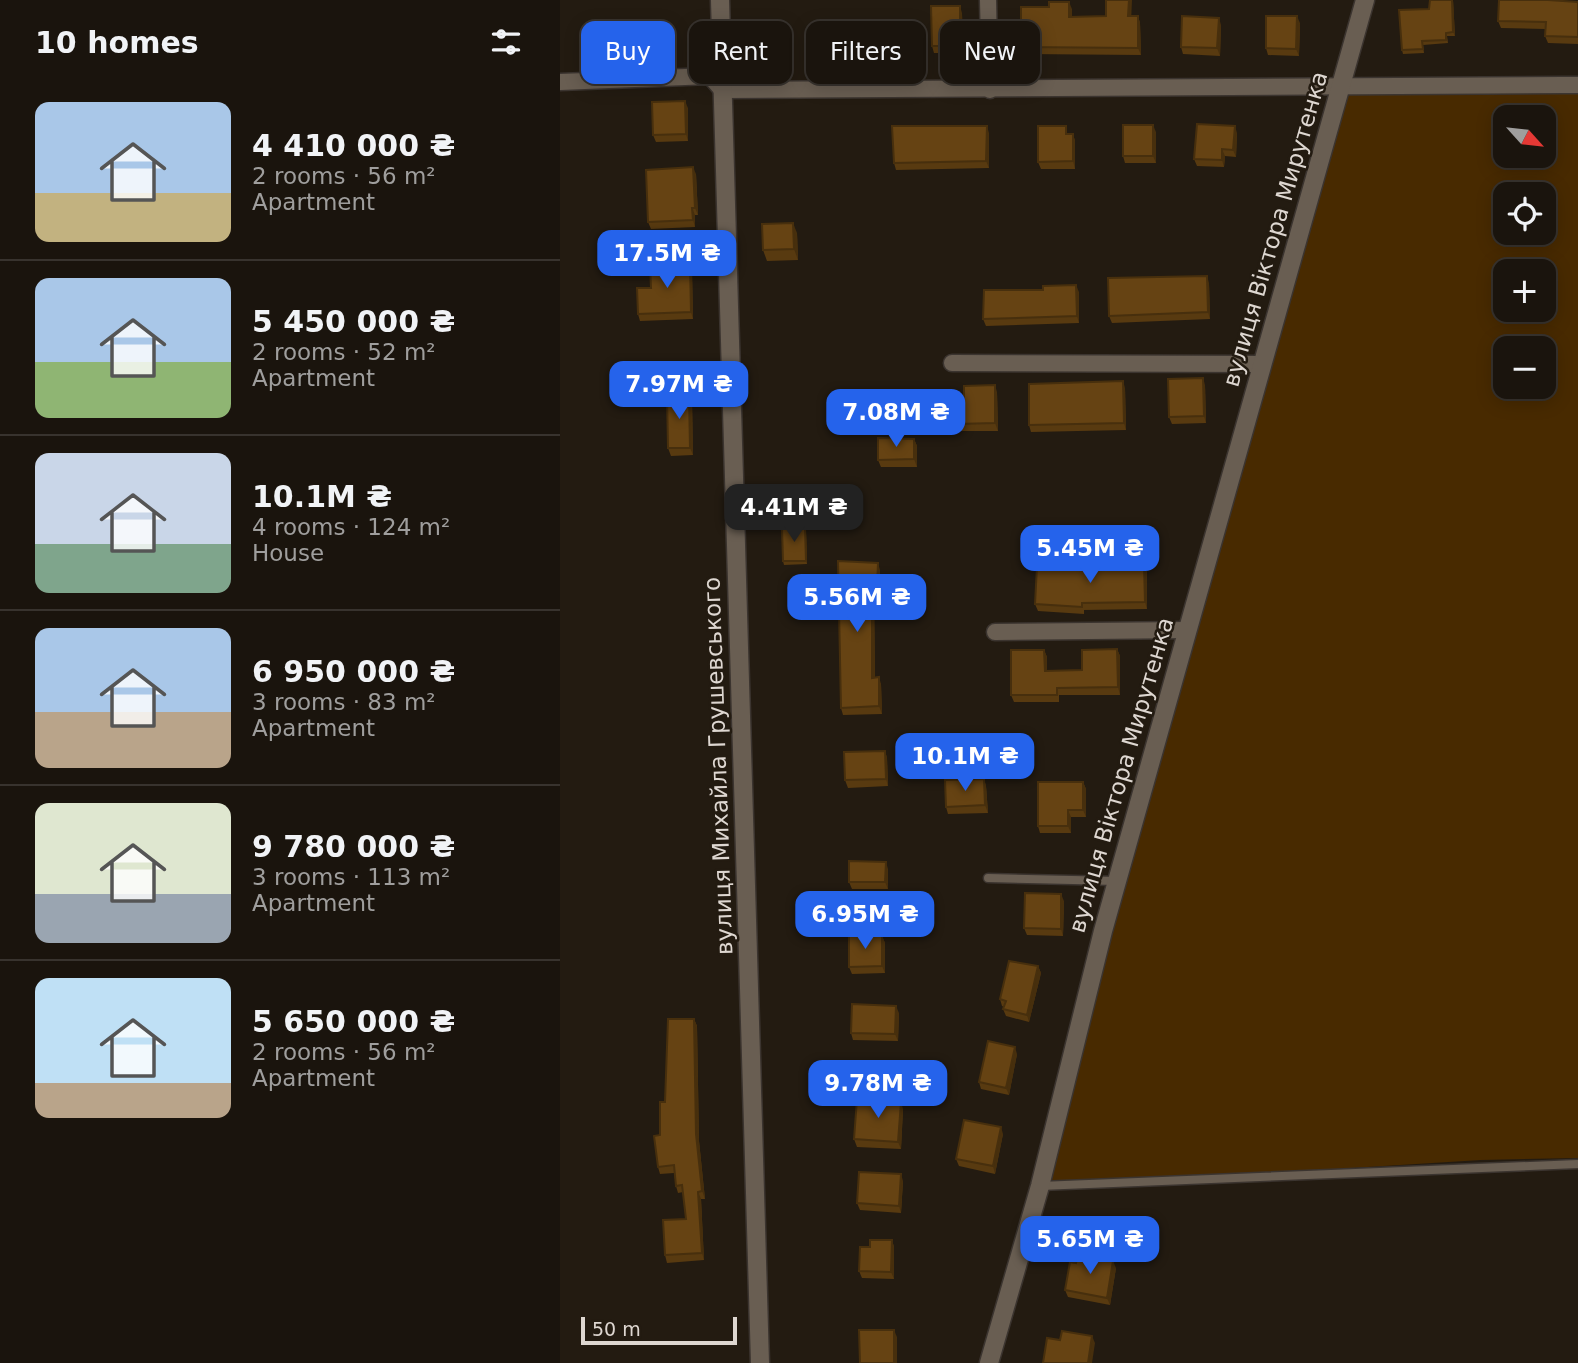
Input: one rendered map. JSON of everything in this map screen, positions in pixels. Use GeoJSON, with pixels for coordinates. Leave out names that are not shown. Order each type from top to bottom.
{"type":"FeatureCollection","features":[{"type":"Feature","properties":{"kind":"street","name":"вулиця Михайла Грушевського"},"geometry":{"type":"LineString","coordinates":[[720,0],[760,1363]]}},
{"type":"Feature","properties":{"kind":"street"},"geometry":{"type":"LineString","coordinates":[[988,0],[990,90]]}},
{"type":"Feature","properties":{"kind":"street","name":"вулиця Віктора Мирутенка"},"geometry":{"type":"LineString","coordinates":[[989,1363],[1040,1186],[1117,881],[1365,0]]}},
{"type":"Feature","properties":{"kind":"street"},"geometry":{"type":"LineString","coordinates":[[560,82],[710,76],[722,90],[1578,85]]}},
{"type":"Feature","properties":{"kind":"street"},"geometry":{"type":"LineString","coordinates":[[951,363],[1261,364]]}},
{"type":"Feature","properties":{"kind":"street"},"geometry":{"type":"LineString","coordinates":[[995,632],[1187,630]]}},
{"type":"Feature","properties":{"kind":"lane"},"geometry":{"type":"LineString","coordinates":[[988,878],[1117,881]]}},
{"type":"Feature","properties":{"kind":"lane"},"geometry":{"type":"LineString","coordinates":[[1040,1186],[1578,1164]]}},
{"type":"Feature","properties":{"kind":"shaded area"},"geometry":{"type":"Polygon","coordinates":[[[1338,90],[1578,92],[1578,1158],[1481,1160],[1207,1177],[1045,1182],[1338,90]]]}},
{"type":"Feature","properties":{"kind":"building"},"geometry":{"type":"Polygon","coordinates":[[[1106,0],[1129,0],[1128,16],[1138,16],[1138,48],[1040,47],[1040,21],[1021,21],[1021,7],[1049,7],[1049,2],[1069,2],[1069,17],[1106,16],[1106,0]]]}},
{"type":"Feature","properties":{"kind":"building"},"geometry":{"type":"Polygon","coordinates":[[[1430,0],[1452,0],[1453,32],[1446,33],[1446,40],[1422,41],[1423,49],[1402,50],[1399,10],[1429,9],[1430,0]]]}},
{"type":"Feature","properties":{"kind":"building"},"geometry":{"type":"Polygon","coordinates":[[[1499,0],[1578,2],[1578,37],[1545,36],[1546,22],[1498,21],[1499,0]]]}},
{"type":"Feature","properties":{"kind":"building"},"geometry":{"type":"Polygon","coordinates":[[[931,6],[960,6],[960,21],[940,21],[940,46],[932,46],[931,6]]]}},
{"type":"Feature","properties":{"kind":"building"},"geometry":{"type":"Polygon","coordinates":[[[1182,16],[1219,18],[1217,48],[1181,47],[1182,16]]]}},
{"type":"Feature","properties":{"kind":"building"},"geometry":{"type":"Polygon","coordinates":[[[1266,16],[1297,16],[1296,49],[1266,48],[1266,16]]]}},
{"type":"Feature","properties":{"kind":"building"},"geometry":{"type":"Polygon","coordinates":[[[685,101],[686,134],[653,135],[652,102],[685,101]]]}},
{"type":"Feature","properties":{"kind":"building"},"geometry":{"type":"Polygon","coordinates":[[[1197,124],[1235,126],[1233,150],[1222,149],[1222,160],[1194,159],[1197,124]]]}},
{"type":"Feature","properties":{"kind":"building"},"geometry":{"type":"Polygon","coordinates":[[[1123,125],[1153,125],[1153,156],[1123,156],[1123,125]]]}},
{"type":"Feature","properties":{"kind":"building"},"geometry":{"type":"Polygon","coordinates":[[[892,126],[987,126],[986,161],[894,163],[892,126]]]}},
{"type":"Feature","properties":{"kind":"building"},"geometry":{"type":"Polygon","coordinates":[[[1038,126],[1066,126],[1066,134],[1073,134],[1073,161],[1038,162],[1038,126]]]}},
{"type":"Feature","properties":{"kind":"building"},"geometry":{"type":"Polygon","coordinates":[[[693,167],[693,220],[648,222],[646,170],[693,167]]]}},
{"type":"Feature","properties":{"kind":"building"},"geometry":{"type":"Polygon","coordinates":[[[793,223],[794,249],[763,250],[762,224],[793,223]]]}},
{"type":"Feature","properties":{"kind":"building"},"geometry":{"type":"Polygon","coordinates":[[[690,264],[691,312],[638,314],[637,288],[651,288],[650,265],[690,264]]]}},
{"type":"Feature","properties":{"kind":"building"},"geometry":{"type":"Polygon","coordinates":[[[1207,276],[1208,312],[1109,316],[1108,278],[1207,276]]]}},
{"type":"Feature","properties":{"kind":"building"},"geometry":{"type":"Polygon","coordinates":[[[1076,285],[1077,316],[983,319],[984,290],[1043,290],[1043,286],[1076,285]]]}},
{"type":"Feature","properties":{"kind":"building"},"geometry":{"type":"Polygon","coordinates":[[[1203,378],[1204,416],[1169,417],[1168,379],[1203,378]]]}},
{"type":"Feature","properties":{"kind":"building"},"geometry":{"type":"Polygon","coordinates":[[[1123,381],[1124,423],[1029,425],[1029,384],[1123,381]]]}},
{"type":"Feature","properties":{"kind":"building"},"geometry":{"type":"Polygon","coordinates":[[[995,385],[995,423],[957,424],[956,400],[964,400],[964,386],[995,385]]]}},
{"type":"Feature","properties":{"kind":"building"},"geometry":{"type":"Polygon","coordinates":[[[667,394],[689,394],[690,448],[668,448],[667,394]]]}},
{"type":"Feature","properties":{"kind":"building"},"geometry":{"type":"Polygon","coordinates":[[[878,438],[914,439],[914,459],[878,460],[878,438]]]}},
{"type":"Feature","properties":{"kind":"building"},"geometry":{"type":"Polygon","coordinates":[[[805,527],[806,561],[783,561],[782,528],[805,527]]]}},
{"type":"Feature","properties":{"kind":"building"},"geometry":{"type":"Polygon","coordinates":[[[838,561],[878,563],[877,588],[872,588],[872,678],[879,677],[879,706],[841,708],[838,561]]]}},
{"type":"Feature","properties":{"kind":"building"},"geometry":{"type":"Polygon","coordinates":[[[1144,564],[1145,602],[1082,603],[1082,607],[1035,604],[1037,566],[1105,569],[1105,565],[1144,564]]]}},
{"type":"Feature","properties":{"kind":"building"},"geometry":{"type":"Polygon","coordinates":[[[1117,649],[1118,687],[1057,688],[1057,695],[1011,695],[1011,650],[1044,650],[1045,671],[1082,670],[1082,650],[1117,649]]]}},
{"type":"Feature","properties":{"kind":"building"},"geometry":{"type":"Polygon","coordinates":[[[885,751],[886,779],[845,780],[844,752],[885,751]]]}},
{"type":"Feature","properties":{"kind":"building"},"geometry":{"type":"Polygon","coordinates":[[[984,779],[985,805],[946,807],[945,780],[984,779]]]}},
{"type":"Feature","properties":{"kind":"building"},"geometry":{"type":"Polygon","coordinates":[[[1038,782],[1083,782],[1083,810],[1068,810],[1068,826],[1038,826],[1038,782]]]}},
{"type":"Feature","properties":{"kind":"building"},"geometry":{"type":"Polygon","coordinates":[[[849,861],[886,862],[885,882],[849,882],[849,861]]]}},
{"type":"Feature","properties":{"kind":"building"},"geometry":{"type":"Polygon","coordinates":[[[1025,893],[1061,894],[1061,929],[1024,928],[1025,893]]]}},
{"type":"Feature","properties":{"kind":"building"},"geometry":{"type":"Polygon","coordinates":[[[849,936],[882,936],[882,966],[849,967],[849,936]]]}},
{"type":"Feature","properties":{"kind":"building"},"geometry":{"type":"Polygon","coordinates":[[[1009,961],[1038,966],[1027,1015],[1003,1009],[1006,1001],[1000,999],[1009,961]]]}},
{"type":"Feature","properties":{"kind":"building"},"geometry":{"type":"Polygon","coordinates":[[[852,1004],[896,1006],[895,1034],[851,1033],[852,1004]]]}},
{"type":"Feature","properties":{"kind":"building"},"geometry":{"type":"Polygon","coordinates":[[[668,1019],[694,1019],[696,1134],[702,1191],[698,1192],[702,1253],[665,1255],[663,1220],[686,1219],[682,1185],[676,1186],[674,1165],[658,1167],[654,1136],[660,1135],[660,1102],[665,1102],[668,1019]]]}},
{"type":"Feature","properties":{"kind":"building"},"geometry":{"type":"Polygon","coordinates":[[[988,1041],[1015,1047],[1006,1088],[979,1082],[988,1041]]]}},
{"type":"Feature","properties":{"kind":"building"},"geometry":{"type":"Polygon","coordinates":[[[857,1099],[901,1102],[898,1142],[854,1139],[857,1099]]]}},
{"type":"Feature","properties":{"kind":"building"},"geometry":{"type":"Polygon","coordinates":[[[964,1120],[1001,1127],[993,1166],[956,1159],[964,1120]]]}},
{"type":"Feature","properties":{"kind":"building"},"geometry":{"type":"Polygon","coordinates":[[[859,1172],[901,1174],[899,1206],[857,1203],[859,1172]]]}},
{"type":"Feature","properties":{"kind":"building"},"geometry":{"type":"Polygon","coordinates":[[[870,1240],[892,1240],[891,1272],[859,1271],[860,1247],[870,1247],[870,1240]]]}},
{"type":"Feature","properties":{"kind":"building"},"geometry":{"type":"Polygon","coordinates":[[[1078,1255],[1113,1261],[1107,1298],[1065,1290],[1070,1262],[1076,1263],[1078,1255]]]}},
{"type":"Feature","properties":{"kind":"building"},"geometry":{"type":"Polygon","coordinates":[[[859,1330],[894,1330],[894,1363],[860,1363],[859,1330]]]}},
{"type":"Feature","properties":{"kind":"building"},"geometry":{"type":"Polygon","coordinates":[[[1062,1331],[1092,1336],[1088,1363],[1043,1363],[1047,1338],[1060,1340],[1062,1331]]]}}]}
